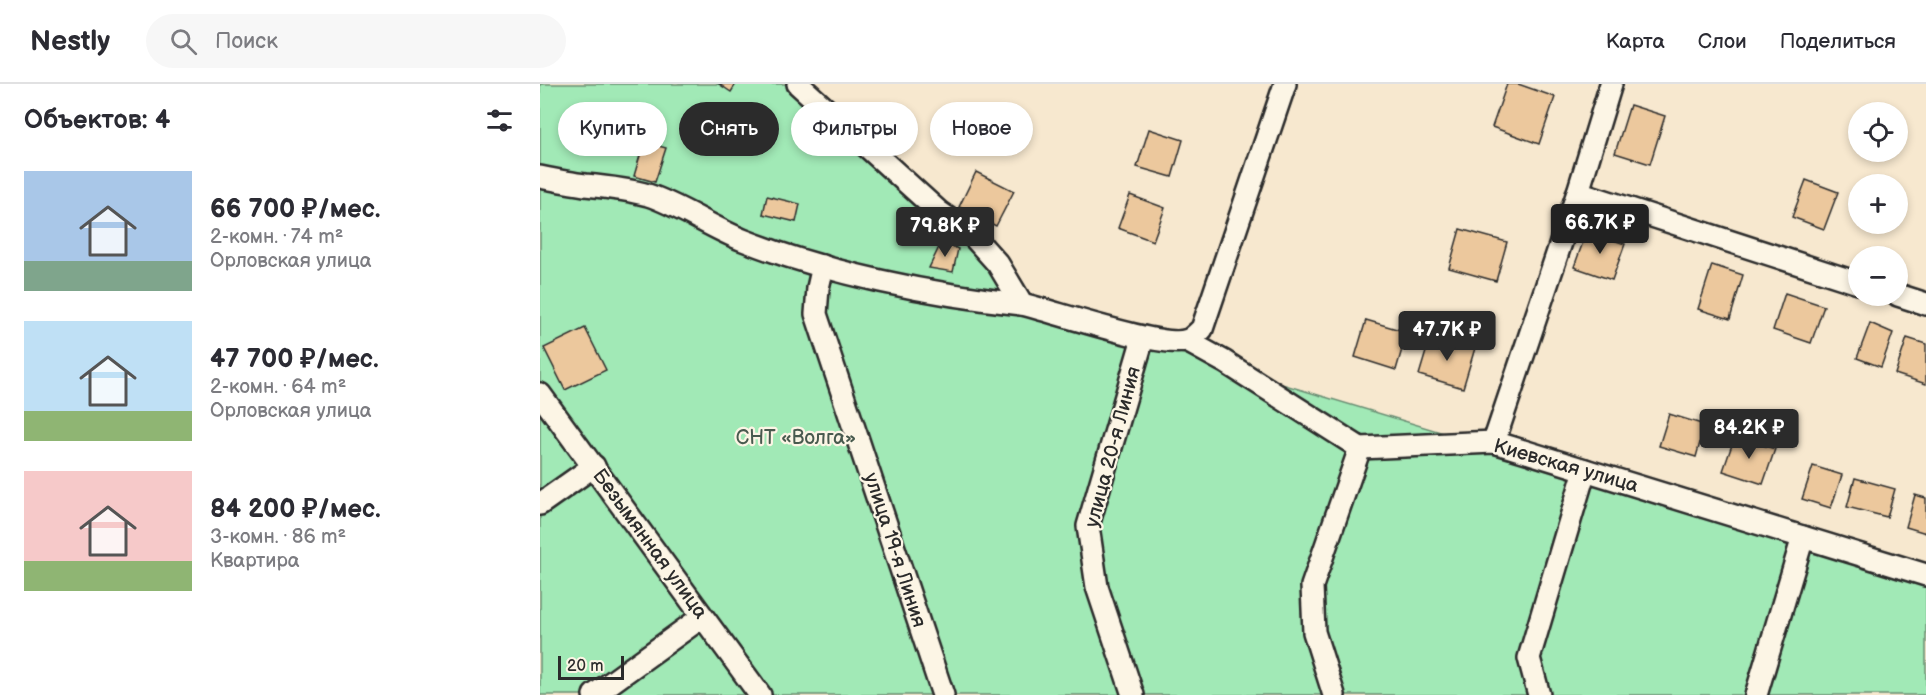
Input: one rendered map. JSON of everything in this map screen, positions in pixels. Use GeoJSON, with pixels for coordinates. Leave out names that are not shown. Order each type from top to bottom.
{"type":"FeatureCollection","features":[{"type":"Feature","properties":{"kind":"street"},"geometry":{"type":"LineString","coordinates":[[798,84],[939,212],[971,234],[998,264],[1022,304]]}},
{"type":"Feature","properties":{"kind":"street"},"geometry":{"type":"LineString","coordinates":[[1195,335],[1285,84]]}},
{"type":"Feature","properties":{"kind":"street"},"geometry":{"type":"LineString","coordinates":[[1494,442],[1578,192],[1611,84]]}},
{"type":"Feature","properties":{"kind":"street"},"geometry":{"type":"LineString","coordinates":[[540,177],[625,189],[649,196],[684,210],[742,239],[823,266],[908,286],[984,300],[1022,304],[1143,338],[1168,342],[1195,335]]}},
{"type":"Feature","properties":{"kind":"street"},"geometry":{"type":"LineString","coordinates":[[1578,192],[1848,280]]}},
{"type":"Feature","properties":{"kind":"street","name":"улица 19-я Линия"},"geometry":{"type":"LineString","coordinates":[[823,266],[816,314],[943,695]]}},
{"type":"Feature","properties":{"kind":"street"},"geometry":{"type":"LineString","coordinates":[[1908,298],[1926,304]]}},
{"type":"Feature","properties":{"kind":"street"},"geometry":{"type":"LineString","coordinates":[[1195,335],[1225,362],[1360,448],[1312,586],[1314,632],[1334,695]]}},
{"type":"Feature","properties":{"kind":"street","name":"улица 20-я Линия"},"geometry":{"type":"LineString","coordinates":[[1133,695],[1097,588],[1088,526],[1143,338]]}},
{"type":"Feature","properties":{"kind":"street","name":"Безымянная улица"},"geometry":{"type":"LineString","coordinates":[[540,394],[760,695]]}},
{"type":"Feature","properties":{"kind":"street","name":"Киевская улица"},"geometry":{"type":"LineString","coordinates":[[1360,448],[1494,442],[1926,575]]}},
{"type":"Feature","properties":{"kind":"street"},"geometry":{"type":"LineString","coordinates":[[540,504],[594,466]]}},
{"type":"Feature","properties":{"kind":"street"},"geometry":{"type":"LineString","coordinates":[[1539,695],[1529,658],[1585,470]]}},
{"type":"Feature","properties":{"kind":"street"},"geometry":{"type":"LineString","coordinates":[[1756,695],[1803,537]]}},
{"type":"Feature","properties":{"kind":"street"},"geometry":{"type":"LineString","coordinates":[[594,695],[702,617]]}},
{"type":"Feature","properties":{"kind":"green space","name":"СНТ «Волга»"},"geometry":{"type":"Polygon","coordinates":[[[540,84],[787,84],[807,102],[791,102],[791,156],[868,156],[1041,311],[1926,579],[1926,695],[540,695],[540,84]]]}},
{"type":"Feature","properties":{"kind":"building"},"geometry":{"type":"Polygon","coordinates":[[[719,84],[736,84],[731,92],[719,84]]]}},
{"type":"Feature","properties":{"kind":"building"},"geometry":{"type":"Polygon","coordinates":[[[1507,84],[1518,84],[1555,97],[1539,144],[1492,127],[1507,84]]]}},
{"type":"Feature","properties":{"kind":"building"},"geometry":{"type":"Polygon","coordinates":[[[1630,105],[1665,116],[1650,164],[1615,153],[1630,105]]]}},
{"type":"Feature","properties":{"kind":"building"},"geometry":{"type":"Polygon","coordinates":[[[1149,129],[1183,140],[1172,177],[1137,167],[1149,129]]]}},
{"type":"Feature","properties":{"kind":"building"},"geometry":{"type":"Polygon","coordinates":[[[640,156],[663,156],[655,182],[634,176],[640,156]]]}},
{"type":"Feature","properties":{"kind":"building"},"geometry":{"type":"Polygon","coordinates":[[[976,172],[1014,191],[996,226],[959,207],[976,172]]]}},
{"type":"Feature","properties":{"kind":"building"},"geometry":{"type":"Polygon","coordinates":[[[1806,180],[1838,192],[1824,229],[1792,217],[1806,180]]]}},
{"type":"Feature","properties":{"kind":"building"},"geometry":{"type":"Polygon","coordinates":[[[1130,195],[1165,208],[1153,241],[1118,228],[1130,195]]]}},
{"type":"Feature","properties":{"kind":"building"},"geometry":{"type":"Polygon","coordinates":[[[767,196],[800,204],[796,222],[763,214],[767,196]]]}},
{"type":"Feature","properties":{"kind":"building"},"geometry":{"type":"Polygon","coordinates":[[[1460,229],[1507,242],[1496,281],[1449,268],[1460,229]]]}},
{"type":"Feature","properties":{"kind":"building"},"geometry":{"type":"Polygon","coordinates":[[[1587,231],[1625,244],[1612,280],[1574,267],[1587,231]]]}},
{"type":"Feature","properties":{"kind":"building"},"geometry":{"type":"Polygon","coordinates":[[[942,241],[958,249],[953,272],[929,268],[942,241]]]}},
{"type":"Feature","properties":{"kind":"building"},"geometry":{"type":"Polygon","coordinates":[[[1712,265],[1743,275],[1730,319],[1698,309],[1712,265]]]}},
{"type":"Feature","properties":{"kind":"building"},"geometry":{"type":"Polygon","coordinates":[[[1785,293],[1824,306],[1811,343],[1773,330],[1785,293]]]}},
{"type":"Feature","properties":{"kind":"building"},"geometry":{"type":"Polygon","coordinates":[[[1366,320],[1407,332],[1396,370],[1355,357],[1366,320]]]}},
{"type":"Feature","properties":{"kind":"building"},"geometry":{"type":"Polygon","coordinates":[[[1870,323],[1893,333],[1881,367],[1857,358],[1870,323]]]}},
{"type":"Feature","properties":{"kind":"building"},"geometry":{"type":"Polygon","coordinates":[[[585,328],[606,370],[565,390],[544,348],[585,328]]]}},
{"type":"Feature","properties":{"kind":"building"},"geometry":{"type":"Polygon","coordinates":[[[1431,335],[1475,348],[1463,388],[1419,375],[1431,335]]]}},
{"type":"Feature","properties":{"kind":"building"},"geometry":{"type":"Polygon","coordinates":[[[1907,338],[1926,344],[1926,384],[1895,374],[1907,338]]]}},
{"type":"Feature","properties":{"kind":"building"},"geometry":{"type":"Polygon","coordinates":[[[1669,414],[1705,425],[1696,457],[1659,446],[1669,414]]]}},
{"type":"Feature","properties":{"kind":"building"},"geometry":{"type":"Polygon","coordinates":[[[1735,436],[1775,449],[1763,484],[1723,471],[1735,436]]]}},
{"type":"Feature","properties":{"kind":"building"},"geometry":{"type":"Polygon","coordinates":[[[1813,466],[1842,475],[1831,508],[1802,499],[1813,466]]]}},
{"type":"Feature","properties":{"kind":"building"},"geometry":{"type":"Polygon","coordinates":[[[1855,478],[1895,489],[1887,517],[1847,507],[1855,478]]]}},
{"type":"Feature","properties":{"kind":"building"},"geometry":{"type":"Polygon","coordinates":[[[1915,495],[1926,498],[1926,533],[1906,527],[1915,495]]]}}]}
